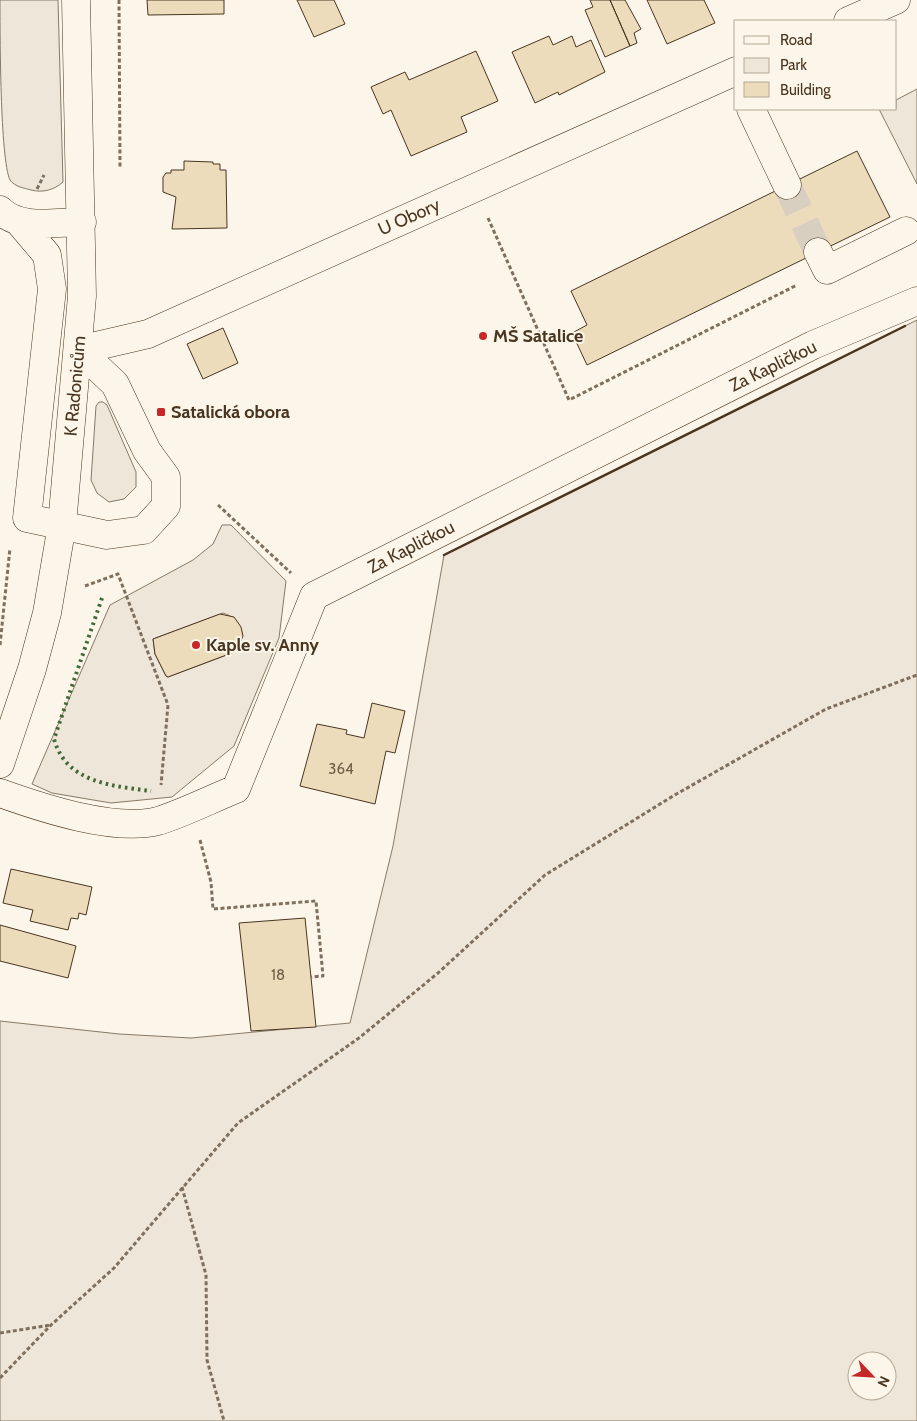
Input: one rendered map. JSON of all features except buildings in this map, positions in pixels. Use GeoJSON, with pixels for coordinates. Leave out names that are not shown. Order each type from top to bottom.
{"type":"FeatureCollection","features":[{"type":"Feature","properties":{"kind":"street","name":"K Radonicům"},"geometry":{"type":"LineString","coordinates":[[0,764],[32,669],[47,613],[62,525],[79,350],[82,296],[76,0]]}},
{"type":"Feature","properties":{"kind":"street"},"geometry":{"type":"LineString","coordinates":[[850,20],[896,0]]}},
{"type":"Feature","properties":{"kind":"street","name":"U Obory"},"geometry":{"type":"LineString","coordinates":[[79,350],[148,334],[734,73]]}},
{"type":"Feature","properties":{"kind":"street"},"geometry":{"type":"LineString","coordinates":[[751,110],[787,185]]}},
{"type":"Feature","properties":{"kind":"street"},"geometry":{"type":"LineString","coordinates":[[7,217],[82,222]]}},
{"type":"Feature","properties":{"kind":"street"},"geometry":{"type":"LineString","coordinates":[[7,217],[47,255],[52,289],[27,518],[107,535],[144,530],[166,506],[166,477],[147,451],[115,384],[79,350]]}},
{"type":"Feature","properties":{"kind":"street"},"geometry":{"type":"LineString","coordinates":[[823,261],[906,232]]}},
{"type":"Feature","properties":{"kind":"street","name":"Za Kapličkou"},"geometry":{"type":"LineString","coordinates":[[314,596],[804,350],[917,301]]}},
{"type":"Feature","properties":{"kind":"street"},"geometry":{"type":"LineString","coordinates":[[0,793],[82,819],[140,823],[158,821],[236,789],[314,596]]}},
{"type":"Feature","properties":{"kind":"path"},"geometry":{"type":"LineString","coordinates":[[119,0],[120,167]]}},
{"type":"Feature","properties":{"kind":"path"},"geometry":{"type":"LineString","coordinates":[[475,188],[569,400],[823,261]]}},
{"type":"Feature","properties":{"kind":"path"},"geometry":{"type":"LineString","coordinates":[[218,505],[314,596]]}},
{"type":"Feature","properties":{"kind":"path"},"geometry":{"type":"LineString","coordinates":[[118,574],[168,705],[158,821]]}},
{"type":"Feature","properties":{"kind":"path"},"geometry":{"type":"LineString","coordinates":[[0,1378],[52,1325],[114,1268],[238,1123],[359,1038],[438,972],[545,875],[673,796],[826,709],[917,675]]}},
{"type":"Feature","properties":{"kind":"path"},"geometry":{"type":"LineString","coordinates":[[198,833],[211,882],[213,909],[316,901],[323,976],[311,977]]}},
{"type":"Feature","properties":{"kind":"path"},"geometry":{"type":"LineString","coordinates":[[182,1187],[206,1275],[207,1360],[224,1421]]}},
{"type":"Feature","properties":{"kind":"path"},"geometry":{"type":"LineString","coordinates":[[0,1333],[52,1325]]}},
{"type":"Feature","properties":{"kind":"green space"},"geometry":{"type":"Polygon","coordinates":[[[0,0],[58,0],[63,182],[48,190],[35,191],[23,188],[10,180],[4,148],[1,94],[0,0]]]}},
{"type":"Feature","properties":{"kind":"green space"},"geometry":{"type":"Polygon","coordinates":[[[917,89],[917,184],[880,110],[897,110],[897,99],[917,89]]]}},
{"type":"Feature","properties":{"kind":"green space"},"geometry":{"type":"Polygon","coordinates":[[[917,320],[917,1421],[0,1421],[0,1021],[119,1034],[191,1038],[350,1023],[393,846],[444,555],[917,320]]]}},
{"type":"Feature","properties":{"kind":"green space"},"geometry":{"type":"Polygon","coordinates":[[[99,402],[107,405],[136,472],[136,487],[124,499],[109,502],[97,493],[91,480],[96,406],[99,402]]]}},
{"type":"Feature","properties":{"kind":"green space"},"geometry":{"type":"Polygon","coordinates":[[[222,525],[231,525],[286,581],[279,638],[234,746],[172,797],[111,803],[52,793],[32,784],[110,605],[193,560],[213,544],[222,525]],[[223,613],[153,639],[155,654],[166,676],[168,677],[232,653],[241,642],[242,636],[239,625],[230,616],[223,613]]]}},
{"type":"Feature","properties":{"kind":"tunnel"},"geometry":{"type":"LineString","coordinates":[[787,185],[818,252]]}},
{"type":"Feature","properties":{"kind":"hedge"},"geometry":{"type":"LineString","coordinates":[[102,598],[54,739],[60,754],[69,765],[93,780],[151,791]]}},
{"type":"Feature","properties":{"kind":"wall"},"geometry":{"type":"LineString","coordinates":[[444,555],[905,326]]}},
{"type":"Feature","properties":{"kind":"place","name":"MŠ Satalice"},"geometry":{"type":"Point","coordinates":[483,336]}},
{"type":"Feature","properties":{"kind":"place","name":"Satalická obora"},"geometry":{"type":"Point","coordinates":[161,412]}},
{"type":"Feature","properties":{"kind":"place","name":"Kaple sv. Anny"},"geometry":{"type":"Point","coordinates":[196,645]}}]}
